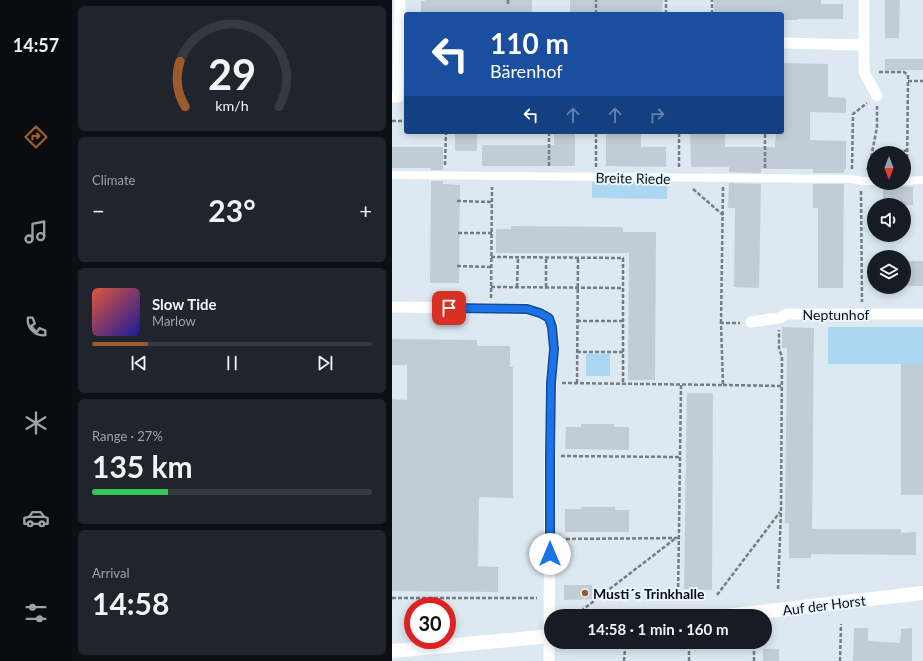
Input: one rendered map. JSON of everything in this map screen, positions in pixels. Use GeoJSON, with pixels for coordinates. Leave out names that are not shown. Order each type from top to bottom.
{"type":"FeatureCollection","features":[{"type":"Feature","properties":{"kind":"street"},"geometry":{"type":"LineString","coordinates":[[392,97],[398,97],[400,0]]}},
{"type":"Feature","properties":{"kind":"street"},"geometry":{"type":"LineString","coordinates":[[864,0],[864,72],[877,96]]}},
{"type":"Feature","properties":{"kind":"street"},"geometry":{"type":"LineString","coordinates":[[784,43],[864,45]]}},
{"type":"Feature","properties":{"kind":"street","name":"Breite Riede"},"geometry":{"type":"LineString","coordinates":[[392,175],[852,179],[867,181]]}},
{"type":"Feature","properties":{"kind":"street"},"geometry":{"type":"LineString","coordinates":[[911,180],[923,180]]}},
{"type":"Feature","properties":{"kind":"street"},"geometry":{"type":"LineString","coordinates":[[392,307],[527,309],[540,313],[549,318],[552,327],[554,349],[551,383],[550,609]]}},
{"type":"Feature","properties":{"kind":"street","name":"Neptunhof"},"geometry":{"type":"LineString","coordinates":[[750,322],[779,318],[788,314],[923,314]]}},
{"type":"Feature","properties":{"kind":"street","name":"Auf der Horst"},"geometry":{"type":"LineString","coordinates":[[772,611],[923,593]]}},
{"type":"Feature","properties":{"kind":"street"},"geometry":{"type":"LineString","coordinates":[[392,651],[544,637]]}},
{"type":"Feature","properties":{"kind":"street"},"geometry":{"type":"LineString","coordinates":[[549,649],[549,661]]}},
{"type":"Feature","properties":{"kind":"path"},"geometry":{"type":"LineString","coordinates":[[596,0],[596,12]]}},
{"type":"Feature","properties":{"kind":"path"},"geometry":{"type":"LineString","coordinates":[[666,0],[666,12]]}},
{"type":"Feature","properties":{"kind":"path"},"geometry":{"type":"LineString","coordinates":[[712,0],[712,12]]}},
{"type":"Feature","properties":{"kind":"path"},"geometry":{"type":"LineString","coordinates":[[864,72],[904,72],[908,75],[907,146]]}},
{"type":"Feature","properties":{"kind":"path"},"geometry":{"type":"LineString","coordinates":[[908,81],[923,81]]}},
{"type":"Feature","properties":{"kind":"path"},"geometry":{"type":"LineString","coordinates":[[873,146],[877,127],[877,96]]}},
{"type":"Feature","properties":{"kind":"path"},"geometry":{"type":"LineString","coordinates":[[852,179],[853,114],[877,96]]}},
{"type":"Feature","properties":{"kind":"path"},"geometry":{"type":"LineString","coordinates":[[392,121],[404,121]]}},
{"type":"Feature","properties":{"kind":"path"},"geometry":{"type":"LineString","coordinates":[[445,175],[446,134]]}},
{"type":"Feature","properties":{"kind":"path"},"geometry":{"type":"LineString","coordinates":[[549,134],[549,176]]}},
{"type":"Feature","properties":{"kind":"path"},"geometry":{"type":"LineString","coordinates":[[596,134],[596,177]]}},
{"type":"Feature","properties":{"kind":"path"},"geometry":{"type":"LineString","coordinates":[[679,134],[679,178]]}},
{"type":"Feature","properties":{"kind":"path"},"geometry":{"type":"LineString","coordinates":[[765,134],[765,179]]}},
{"type":"Feature","properties":{"kind":"path"},"geometry":{"type":"LineString","coordinates":[[491,308],[492,176]]}},
{"type":"Feature","properties":{"kind":"path"},"geometry":{"type":"LineString","coordinates":[[690,178],[693,190],[723,215]]}},
{"type":"Feature","properties":{"kind":"path"},"geometry":{"type":"LineString","coordinates":[[723,179],[721,323],[723,385]]}},
{"type":"Feature","properties":{"kind":"path"},"geometry":{"type":"LineString","coordinates":[[862,314],[861,191],[863,181]]}},
{"type":"Feature","properties":{"kind":"path"},"geometry":{"type":"LineString","coordinates":[[457,201],[492,202]]}},
{"type":"Feature","properties":{"kind":"path"},"geometry":{"type":"LineString","coordinates":[[458,233],[492,233]]}},
{"type":"Feature","properties":{"kind":"path"},"geometry":{"type":"LineString","coordinates":[[491,257],[623,258],[623,384]]}},
{"type":"Feature","properties":{"kind":"path"},"geometry":{"type":"LineString","coordinates":[[546,257],[546,287]]}},
{"type":"Feature","properties":{"kind":"path"},"geometry":{"type":"LineString","coordinates":[[577,383],[578,257]]}},
{"type":"Feature","properties":{"kind":"path"},"geometry":{"type":"LineString","coordinates":[[518,258],[518,287]]}},
{"type":"Feature","properties":{"kind":"path"},"geometry":{"type":"LineString","coordinates":[[457,266],[491,266]]}},
{"type":"Feature","properties":{"kind":"path"},"geometry":{"type":"LineString","coordinates":[[491,287],[623,288]]}},
{"type":"Feature","properties":{"kind":"path"},"geometry":{"type":"LineString","coordinates":[[778,589],[781,512],[782,386],[782,357],[779,348],[779,318]]}},
{"type":"Feature","properties":{"kind":"path"},"geometry":{"type":"LineString","coordinates":[[577,321],[623,322]]}},
{"type":"Feature","properties":{"kind":"path"},"geometry":{"type":"LineString","coordinates":[[721,323],[750,322]]}},
{"type":"Feature","properties":{"kind":"path"},"geometry":{"type":"LineString","coordinates":[[577,352],[623,352]]}},
{"type":"Feature","properties":{"kind":"path"},"geometry":{"type":"LineString","coordinates":[[551,383],[782,386]]}},
{"type":"Feature","properties":{"kind":"path"},"geometry":{"type":"LineString","coordinates":[[678,599],[680,538],[680,385]]}},
{"type":"Feature","properties":{"kind":"path"},"geometry":{"type":"LineString","coordinates":[[550,456],[680,457]]}},
{"type":"Feature","properties":{"kind":"path"},"geometry":{"type":"LineString","coordinates":[[717,595],[781,512]]}},
{"type":"Feature","properties":{"kind":"path"},"geometry":{"type":"LineString","coordinates":[[584,609],[676,538]]}},
{"type":"Feature","properties":{"kind":"path"},"geometry":{"type":"LineString","coordinates":[[550,539],[680,538]]}},
{"type":"Feature","properties":{"kind":"path"},"geometry":{"type":"LineString","coordinates":[[392,598],[404,598]]}},
{"type":"Feature","properties":{"kind":"path"},"geometry":{"type":"LineString","coordinates":[[456,598],[550,599]]}},
{"type":"Feature","properties":{"kind":"path"},"geometry":{"type":"LineString","coordinates":[[840,624],[840,661]]}},
{"type":"Feature","properties":{"kind":"path"},"geometry":{"type":"LineString","coordinates":[[624,661],[625,649]]}},
{"type":"Feature","properties":{"kind":"path"},"geometry":{"type":"LineString","coordinates":[[689,649],[689,661]]}},
{"type":"Feature","properties":{"kind":"path"},"geometry":{"type":"LineString","coordinates":[[754,649],[754,661]]}},
{"type":"Feature","properties":{"kind":"shaded area"},"geometry":{"type":"Polygon","coordinates":[[[592,182],[668,183],[667,199],[592,198],[592,182]]]}},
{"type":"Feature","properties":{"kind":"shaded area"},"geometry":{"type":"Polygon","coordinates":[[[828,327],[923,327],[923,364],[828,364],[828,327]]]}},
{"type":"Feature","properties":{"kind":"shaded area"},"geometry":{"type":"Polygon","coordinates":[[[586,354],[610,354],[610,376],[586,376],[586,354]]]}},
{"type":"Feature","properties":{"kind":"building"},"geometry":{"type":"Polygon","coordinates":[[[532,0],[532,12],[421,12],[421,1],[532,0]]]}},
{"type":"Feature","properties":{"kind":"building"},"geometry":{"type":"Polygon","coordinates":[[[570,0],[663,0],[662,12],[570,12],[570,0]]]}},
{"type":"Feature","properties":{"kind":"building"},"geometry":{"type":"Polygon","coordinates":[[[714,0],[821,0],[821,4],[843,4],[843,19],[784,20],[784,12],[714,12],[714,0]]]}},
{"type":"Feature","properties":{"kind":"building"},"geometry":{"type":"Polygon","coordinates":[[[885,0],[900,0],[899,38],[885,38],[885,0]]]}},
{"type":"Feature","properties":{"kind":"building"},"geometry":{"type":"Polygon","coordinates":[[[885,59],[923,59],[923,70],[885,70],[885,59]]]}},
{"type":"Feature","properties":{"kind":"building"},"geometry":{"type":"Polygon","coordinates":[[[784,63],[828,64],[828,97],[846,98],[846,113],[810,112],[810,140],[846,141],[846,169],[844,169],[844,173],[813,173],[813,169],[761,169],[761,173],[729,172],[729,167],[691,167],[690,134],[725,134],[725,147],[775,147],[776,134],[784,134],[784,63]]]}},
{"type":"Feature","properties":{"kind":"building"},"geometry":{"type":"Polygon","coordinates":[[[455,134],[477,134],[477,151],[455,151],[455,134]]]}},
{"type":"Feature","properties":{"kind":"building"},"geometry":{"type":"Polygon","coordinates":[[[554,134],[575,134],[575,166],[482,166],[482,145],[554,145],[554,134]]]}},
{"type":"Feature","properties":{"kind":"building"},"geometry":{"type":"Polygon","coordinates":[[[606,134],[641,134],[641,147],[666,147],[666,167],[606,166],[606,134]]]}},
{"type":"Feature","properties":{"kind":"building"},"geometry":{"type":"Polygon","coordinates":[[[392,147],[443,147],[443,170],[431,170],[431,168],[392,168],[392,147]]]}},
{"type":"Feature","properties":{"kind":"building"},"geometry":{"type":"Polygon","coordinates":[[[431,181],[443,181],[443,184],[460,185],[459,283],[430,283],[431,181]]]}},
{"type":"Feature","properties":{"kind":"building"},"geometry":{"type":"Polygon","coordinates":[[[729,183],[761,184],[759,288],[734,287],[735,208],[728,208],[729,183]]]}},
{"type":"Feature","properties":{"kind":"building"},"geometry":{"type":"Polygon","coordinates":[[[813,184],[844,184],[843,288],[818,288],[818,208],[813,208],[813,184]]]}},
{"type":"Feature","properties":{"kind":"building"},"geometry":{"type":"Polygon","coordinates":[[[911,187],[913,187],[913,205],[911,205],[911,198],[883,198],[883,190],[911,190],[911,187]]]}},
{"type":"Feature","properties":{"kind":"building"},"geometry":{"type":"Polygon","coordinates":[[[511,226],[623,227],[623,232],[656,232],[655,380],[628,380],[629,253],[496,253],[496,229],[511,229],[511,226]]]}},
{"type":"Feature","properties":{"kind":"building"},"geometry":{"type":"Polygon","coordinates":[[[911,261],[923,261],[923,286],[911,286],[911,261]]]}},
{"type":"Feature","properties":{"kind":"building"},"geometry":{"type":"Polygon","coordinates":[[[782,327],[814,328],[812,529],[901,529],[901,533],[916,532],[916,555],[811,554],[811,558],[789,558],[789,523],[785,523],[787,348],[782,348],[782,327]]]}},
{"type":"Feature","properties":{"kind":"building"},"geometry":{"type":"Polygon","coordinates":[[[392,339],[477,340],[477,346],[510,346],[510,367],[513,367],[513,498],[479,497],[478,566],[498,567],[498,592],[392,591],[392,399],[407,400],[407,365],[392,365],[392,339]]]}},
{"type":"Feature","properties":{"kind":"building"},"geometry":{"type":"Polygon","coordinates":[[[901,364],[923,364],[923,495],[901,495],[901,364]]]}},
{"type":"Feature","properties":{"kind":"building"},"geometry":{"type":"Polygon","coordinates":[[[687,393],[713,393],[712,590],[684,589],[687,393]]]}},
{"type":"Feature","properties":{"kind":"building"},"geometry":{"type":"Polygon","coordinates":[[[581,424],[614,424],[614,427],[629,427],[629,450],[565,449],[566,427],[581,427],[581,424]]]}},
{"type":"Feature","properties":{"kind":"building"},"geometry":{"type":"Polygon","coordinates":[[[581,507],[615,507],[615,510],[629,510],[629,532],[565,532],[565,509],[581,509],[581,507]]]}},
{"type":"Feature","properties":{"kind":"building","name":"Musti´s Trinkhalle"},"geometry":{"type":"Polygon","coordinates":[[[564,585],[592,585],[592,599],[564,600],[564,585]]]}},
{"type":"Feature","properties":{"kind":"building"},"geometry":{"type":"Polygon","coordinates":[[[854,628],[868,628],[868,641],[900,643],[901,629],[912,628],[912,661],[853,661],[854,628]]]}},
{"type":"Feature","properties":{"kind":"building"},"geometry":{"type":"Polygon","coordinates":[[[763,649],[779,649],[779,661],[763,661],[763,649]]]}},
{"type":"Feature","properties":{"kind":"place","name":"Musti´s Trinkhalle"},"geometry":{"type":"Point","coordinates":[585,593]}},
{"type":"Feature","properties":{"kind":"route"},"geometry":{"type":"LineString","coordinates":[[449,308],[527,309],[540,313],[549,318],[552,327],[554,349],[551,383],[550,554]]}}]}
